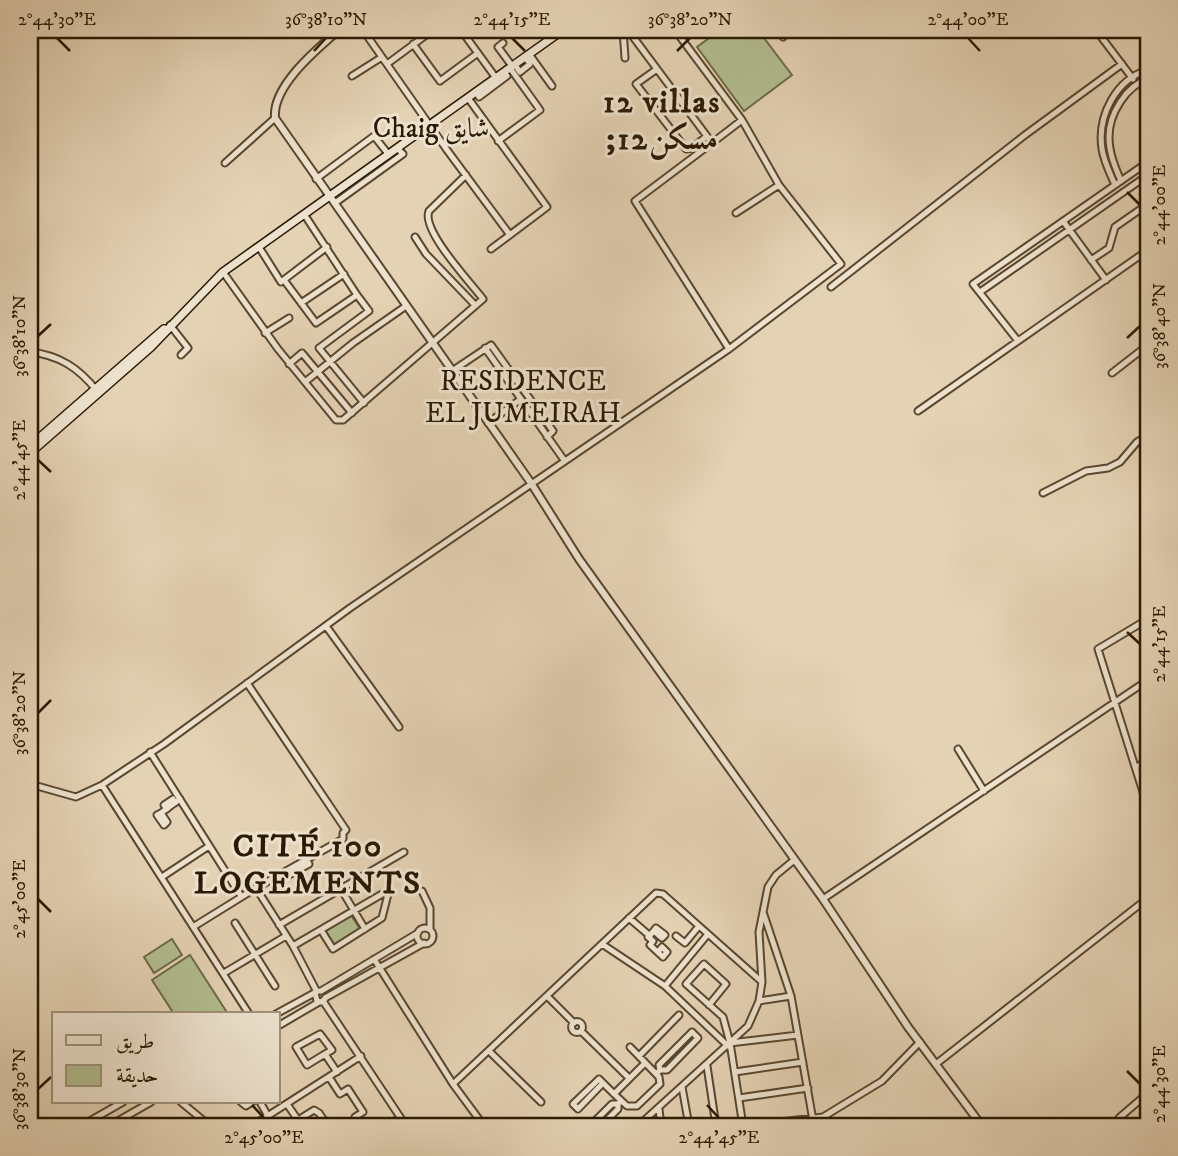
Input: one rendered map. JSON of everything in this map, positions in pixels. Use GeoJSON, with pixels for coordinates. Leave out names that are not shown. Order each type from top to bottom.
{"type":"FeatureCollection","features":[{"type":"Feature","properties":{"kind":"main road"},"geometry":{"type":"LineString","coordinates":[[30,446],[151,347],[223,272],[304,214],[332,200],[389,155],[563,30]]}},
{"type":"Feature","properties":{"kind":"main road"},"geometry":{"type":"LineString","coordinates":[[30,453],[97,390]]}},
{"type":"Feature","properties":{"kind":"street"},"geometry":{"type":"LineString","coordinates":[[339,30],[303,63],[280,96],[274,110],[275,118],[531,483],[579,559],[982,1126]]}},
{"type":"Feature","properties":{"kind":"street"},"geometry":{"type":"LineString","coordinates":[[363,30],[510,236]]}},
{"type":"Feature","properties":{"kind":"street"},"geometry":{"type":"LineString","coordinates":[[387,64],[433,30]]}},
{"type":"Feature","properties":{"kind":"street"},"geometry":{"type":"LineString","coordinates":[[461,30],[496,78]]}},
{"type":"Feature","properties":{"kind":"street"},"geometry":{"type":"LineString","coordinates":[[544,30],[550,39]]}},
{"type":"Feature","properties":{"kind":"street"},"geometry":{"type":"LineString","coordinates":[[623,30],[625,58]]}},
{"type":"Feature","properties":{"kind":"street"},"geometry":{"type":"LineString","coordinates":[[628,30],[712,143]]}},
{"type":"Feature","properties":{"kind":"street"},"geometry":{"type":"LineString","coordinates":[[30,784],[76,797],[102,785],[326,625],[729,349],[841,264],[779,185],[741,120],[675,30]]}},
{"type":"Feature","properties":{"kind":"street"},"geometry":{"type":"LineString","coordinates":[[778,30],[783,37]]}},
{"type":"Feature","properties":{"kind":"street"},"geometry":{"type":"LineString","coordinates":[[1097,30],[1137,84]]}},
{"type":"Feature","properties":{"kind":"street"},"geometry":{"type":"LineString","coordinates":[[498,141],[540,110],[498,47],[503,43]]}},
{"type":"Feature","properties":{"kind":"street"},"geometry":{"type":"LineString","coordinates":[[414,44],[440,81],[478,53]]}},
{"type":"Feature","properties":{"kind":"street"},"geometry":{"type":"LineString","coordinates":[[527,56],[552,86]]}},
{"type":"Feature","properties":{"kind":"street"},"geometry":{"type":"LineString","coordinates":[[352,76],[382,57]]}},
{"type":"Feature","properties":{"kind":"street"},"geometry":{"type":"LineString","coordinates":[[831,287],[1025,135],[1122,64]]}},
{"type":"Feature","properties":{"kind":"street"},"geometry":{"type":"LineString","coordinates":[[476,92],[479,97],[507,76],[510,68]]}},
{"type":"Feature","properties":{"kind":"street"},"geometry":{"type":"LineString","coordinates":[[657,69],[636,84],[686,149],[692,148],[707,136]]}},
{"type":"Feature","properties":{"kind":"street"},"geometry":{"type":"LineString","coordinates":[[1118,183],[1105,161],[1102,125],[1112,99],[1132,77],[1148,70]]}},
{"type":"Feature","properties":{"kind":"street"},"geometry":{"type":"LineString","coordinates":[[1118,183],[1109,135],[1116,110],[1137,84],[1148,79]]}},
{"type":"Feature","properties":{"kind":"street"},"geometry":{"type":"LineString","coordinates":[[468,98],[547,207],[492,249]]}},
{"type":"Feature","properties":{"kind":"street"},"geometry":{"type":"LineString","coordinates":[[225,163],[275,118]]}},
{"type":"Feature","properties":{"kind":"street"},"geometry":{"type":"LineString","coordinates":[[729,349],[635,201],[741,120]]}},
{"type":"Feature","properties":{"kind":"street"},"geometry":{"type":"LineString","coordinates":[[316,179],[374,135],[389,155]]}},
{"type":"Feature","properties":{"kind":"street"},"geometry":{"type":"LineString","coordinates":[[332,200],[403,154],[398,149]]}},
{"type":"Feature","properties":{"kind":"street"},"geometry":{"type":"LineString","coordinates":[[1018,341],[973,284],[1148,162]]}},
{"type":"Feature","properties":{"kind":"street"},"geometry":{"type":"LineString","coordinates":[[223,272],[289,364],[337,420],[343,420],[483,299],[444,249],[428,223],[427,215],[466,175]]}},
{"type":"Feature","properties":{"kind":"street"},"geometry":{"type":"LineString","coordinates":[[980,292],[1148,175]]}},
{"type":"Feature","properties":{"kind":"street"},"geometry":{"type":"LineString","coordinates":[[736,213],[779,185]]}},
{"type":"Feature","properties":{"kind":"street"},"geometry":{"type":"LineString","coordinates":[[1091,260],[1109,248],[1115,227],[1148,204]]}},
{"type":"Feature","properties":{"kind":"street"},"geometry":{"type":"LineString","coordinates":[[304,214],[369,310],[319,348],[364,403]]}},
{"type":"Feature","properties":{"kind":"street"},"geometry":{"type":"LineString","coordinates":[[1063,221],[1106,279]]}},
{"type":"Feature","properties":{"kind":"street"},"geometry":{"type":"LineString","coordinates":[[415,237],[426,254],[475,305]]}},
{"type":"Feature","properties":{"kind":"street"},"geometry":{"type":"LineString","coordinates":[[259,247],[281,282],[327,247]]}},
{"type":"Feature","properties":{"kind":"street"},"geometry":{"type":"LineString","coordinates":[[918,411],[1148,250]]}},
{"type":"Feature","properties":{"kind":"street"},"geometry":{"type":"LineString","coordinates":[[301,303],[344,274]]}},
{"type":"Feature","properties":{"kind":"street"},"geometry":{"type":"LineString","coordinates":[[284,280],[317,323],[357,295]]}},
{"type":"Feature","properties":{"kind":"street"},"geometry":{"type":"LineString","coordinates":[[305,382],[406,306]]}},
{"type":"Feature","properties":{"kind":"street"},"geometry":{"type":"LineString","coordinates":[[265,333],[289,318]]}},
{"type":"Feature","properties":{"kind":"street"},"geometry":{"type":"LineString","coordinates":[[170,326],[188,348],[181,355]]}},
{"type":"Feature","properties":{"kind":"street"},"geometry":{"type":"LineString","coordinates":[[452,371],[491,345],[553,432],[547,437]]}},
{"type":"Feature","properties":{"kind":"street"},"geometry":{"type":"LineString","coordinates":[[1112,373],[1148,345]]}},
{"type":"Feature","properties":{"kind":"street"},"geometry":{"type":"LineString","coordinates":[[485,348],[564,460]]}},
{"type":"Feature","properties":{"kind":"street"},"geometry":{"type":"LineString","coordinates":[[30,352],[56,357],[80,371],[97,390]]}},
{"type":"Feature","properties":{"kind":"street"},"geometry":{"type":"LineString","coordinates":[[289,364],[302,354],[352,413]]}},
{"type":"Feature","properties":{"kind":"street"},"geometry":{"type":"LineString","coordinates":[[488,423],[521,399]]}},
{"type":"Feature","properties":{"kind":"street"},"geometry":{"type":"LineString","coordinates":[[1043,493],[1086,471],[1108,468],[1120,462],[1137,442],[1148,435]]}},
{"type":"Feature","properties":{"kind":"street"},"geometry":{"type":"LineString","coordinates":[[1148,619],[1098,649],[1148,808]]}},
{"type":"Feature","properties":{"kind":"street"},"geometry":{"type":"LineString","coordinates":[[326,625],[399,727]]}},
{"type":"Feature","properties":{"kind":"street"},"geometry":{"type":"LineString","coordinates":[[823,900],[1148,680]]}},
{"type":"Feature","properties":{"kind":"street"},"geometry":{"type":"LineString","coordinates":[[193,927],[240,896],[343,839],[346,830],[247,683]]}},
{"type":"Feature","properties":{"kind":"street"},"geometry":{"type":"LineString","coordinates":[[958,749],[984,792]]}},
{"type":"Feature","properties":{"kind":"street"},"geometry":{"type":"LineString","coordinates":[[150,752],[177,801],[240,896]]}},
{"type":"Feature","properties":{"kind":"street"},"geometry":{"type":"LineString","coordinates":[[1136,768],[1148,759]]}},
{"type":"Feature","properties":{"kind":"street"},"geometry":{"type":"LineString","coordinates":[[102,785],[248,1012]]}},
{"type":"Feature","properties":{"kind":"street"},"geometry":{"type":"LineString","coordinates":[[164,811],[164,805],[173,799],[177,801]]}},
{"type":"Feature","properties":{"kind":"street"},"geometry":{"type":"LineString","coordinates":[[162,877],[209,846]]}},
{"type":"Feature","properties":{"kind":"street"},"geometry":{"type":"LineString","coordinates":[[279,925],[404,852]]}},
{"type":"Feature","properties":{"kind":"street"},"geometry":{"type":"LineString","coordinates":[[638,1126],[748,1026],[759,1001],[762,982],[758,932],[768,887],[776,875],[793,861]]}},
{"type":"Feature","properties":{"kind":"street"},"geometry":{"type":"LineString","coordinates":[[256,888],[293,946],[322,1000],[406,1126]]}},
{"type":"Feature","properties":{"kind":"street"},"geometry":{"type":"LineString","coordinates":[[341,889],[365,929]]}},
{"type":"Feature","properties":{"kind":"street"},"geometry":{"type":"LineString","coordinates":[[293,946],[389,890],[382,918],[333,949],[321,930]]}},
{"type":"Feature","properties":{"kind":"street"},"geometry":{"type":"LineString","coordinates":[[280,1025],[377,967],[433,938],[429,929],[430,908],[422,891]]}},
{"type":"Feature","properties":{"kind":"street"},"geometry":{"type":"LineString","coordinates":[[453,1084],[656,893],[663,894],[762,982]]}},
{"type":"Feature","properties":{"kind":"street"},"geometry":{"type":"LineString","coordinates":[[936,1064],[1148,898]]}},
{"type":"Feature","properties":{"kind":"street"},"geometry":{"type":"LineString","coordinates":[[763,912],[791,996],[814,1126]]}},
{"type":"Feature","properties":{"kind":"street"},"geometry":{"type":"LineString","coordinates":[[629,918],[652,933],[648,937],[653,941],[650,945],[657,952]]}},
{"type":"Feature","properties":{"kind":"street"},"geometry":{"type":"LineString","coordinates":[[235,923],[275,986]]}},
{"type":"Feature","properties":{"kind":"street"},"geometry":{"type":"LineString","coordinates":[[676,936],[685,943],[699,926]]}},
{"type":"Feature","properties":{"kind":"street"},"geometry":{"type":"LineString","coordinates":[[280,1012],[374,960],[423,928],[429,929]]}},
{"type":"Feature","properties":{"kind":"street"},"geometry":{"type":"LineString","coordinates":[[418,933],[418,940],[424,943]]}},
{"type":"Feature","properties":{"kind":"street"},"geometry":{"type":"LineString","coordinates":[[665,986],[708,934]]}},
{"type":"Feature","properties":{"kind":"street"},"geometry":{"type":"LineString","coordinates":[[224,973],[286,936]]}},
{"type":"Feature","properties":{"kind":"street"},"geometry":{"type":"LineString","coordinates":[[602,944],[665,986],[729,1044],[798,1035]]}},
{"type":"Feature","properties":{"kind":"street"},"geometry":{"type":"LineString","coordinates":[[374,960],[453,1084],[484,1126]]}},
{"type":"Feature","properties":{"kind":"street"},"geometry":{"type":"LineString","coordinates":[[709,1005],[726,984],[704,964],[686,984],[709,1005],[723,1017],[744,1126],[823,1116],[882,1081],[920,1042]]}},
{"type":"Feature","properties":{"kind":"street"},"geometry":{"type":"LineString","coordinates":[[318,992],[315,1000],[322,1000]]}},
{"type":"Feature","properties":{"kind":"street"},"geometry":{"type":"LineString","coordinates":[[547,996],[574,1023],[573,1030],[581,1031],[629,1079]]}},
{"type":"Feature","properties":{"kind":"street"},"geometry":{"type":"LineString","coordinates":[[759,1001],[791,996]]}},
{"type":"Feature","properties":{"kind":"street"},"geometry":{"type":"LineString","coordinates":[[639,1056],[679,1015]]}},
{"type":"Feature","properties":{"kind":"street"},"geometry":{"type":"LineString","coordinates":[[590,1126],[612,1104],[637,1106],[642,1102],[660,1084],[658,1072],[659,1065],[692,1032],[698,1038],[667,1070],[658,1072],[630,1048]]}},
{"type":"Feature","properties":{"kind":"street"},"geometry":{"type":"LineString","coordinates":[[320,1034],[331,1050],[324,1054],[307,1065],[296,1047],[320,1034]]}},
{"type":"Feature","properties":{"kind":"street"},"geometry":{"type":"LineString","coordinates":[[489,1051],[541,1102]]}},
{"type":"Feature","properties":{"kind":"street"},"geometry":{"type":"LineString","coordinates":[[324,1054],[337,1072]]}},
{"type":"Feature","properties":{"kind":"street"},"geometry":{"type":"LineString","coordinates":[[252,1126],[361,1056]]}},
{"type":"Feature","properties":{"kind":"street"},"geometry":{"type":"LineString","coordinates":[[735,1072],[803,1062]]}},
{"type":"Feature","properties":{"kind":"street"},"geometry":{"type":"LineString","coordinates":[[614,1094],[646,1063]]}},
{"type":"Feature","properties":{"kind":"street"},"geometry":{"type":"LineString","coordinates":[[707,1066],[716,1126]]}},
{"type":"Feature","properties":{"kind":"street"},"geometry":{"type":"LineString","coordinates":[[329,1077],[340,1094],[348,1089],[363,1112],[355,1117]]}},
{"type":"Feature","properties":{"kind":"street"},"geometry":{"type":"LineString","coordinates":[[601,1126],[618,1110],[620,1103],[614,1094],[603,1083],[599,1079],[573,1104],[578,1109],[603,1083]]}},
{"type":"Feature","properties":{"kind":"street"},"geometry":{"type":"LineString","coordinates":[[682,1087],[689,1126]]}},
{"type":"Feature","properties":{"kind":"street"},"geometry":{"type":"LineString","coordinates":[[739,1098],[808,1088]]}},
{"type":"Feature","properties":{"kind":"street"},"geometry":{"type":"LineString","coordinates":[[1119,1118],[1148,1093]]}},
{"type":"Feature","properties":{"kind":"street"},"geometry":{"type":"LineString","coordinates":[[650,1094],[658,1109],[661,1126]]}},
{"type":"Feature","properties":{"kind":"street"},"geometry":{"type":"LineString","coordinates":[[642,1102],[658,1109]]}},
{"type":"Feature","properties":{"kind":"street"},"geometry":{"type":"LineString","coordinates":[[81,1126],[120,1104]]}},
{"type":"Feature","properties":{"kind":"street"},"geometry":{"type":"LineString","coordinates":[[109,1126],[147,1104]]}},
{"type":"Feature","properties":{"kind":"street"},"geometry":{"type":"LineString","coordinates":[[183,1104],[210,1126]]}},
{"type":"Feature","properties":{"kind":"street"},"geometry":{"type":"LineString","coordinates":[[261,1104],[268,1116]]}},
{"type":"Feature","properties":{"kind":"street"},"geometry":{"type":"LineString","coordinates":[[287,1104],[304,1125],[314,1110],[319,1112],[328,1126]]}},
{"type":"Feature","properties":{"kind":"street"},"geometry":{"type":"LineString","coordinates":[[386,1126],[400,1118]]}},
{"type":"Feature","properties":{"kind":"green space"},"geometry":{"type":"Polygon","coordinates":[[[720,30],[758,30],[792,75],[744,111],[697,47],[720,30]]]}},
{"type":"Feature","properties":{"kind":"green space"},"geometry":{"type":"Polygon","coordinates":[[[351,915],[360,929],[334,945],[325,931],[351,915]]]}},
{"type":"Feature","properties":{"kind":"green space"},"geometry":{"type":"Polygon","coordinates":[[[172,939],[182,955],[154,973],[144,957],[172,939]]]}},
{"type":"Feature","properties":{"kind":"green space"},"geometry":{"type":"Polygon","coordinates":[[[190,955],[227,1012],[173,1012],[152,980],[190,955]]]}},
{"type":"Feature","properties":{"kind":"district","name":"12 villas ;12مسكن"},"geometry":{"type":"Point","coordinates":[662,120]}},
{"type":"Feature","properties":{"kind":"district","name":"Chaig شايق"},"geometry":{"type":"Point","coordinates":[431,127]}},
{"type":"Feature","properties":{"kind":"district","name":"RESIDENCE EL JUMEIRAH"},"geometry":{"type":"Point","coordinates":[523,396]}},
{"type":"Feature","properties":{"kind":"district","name":"CITÉ 100 LOGEMENTS"},"geometry":{"type":"Point","coordinates":[308,864]}}]}
